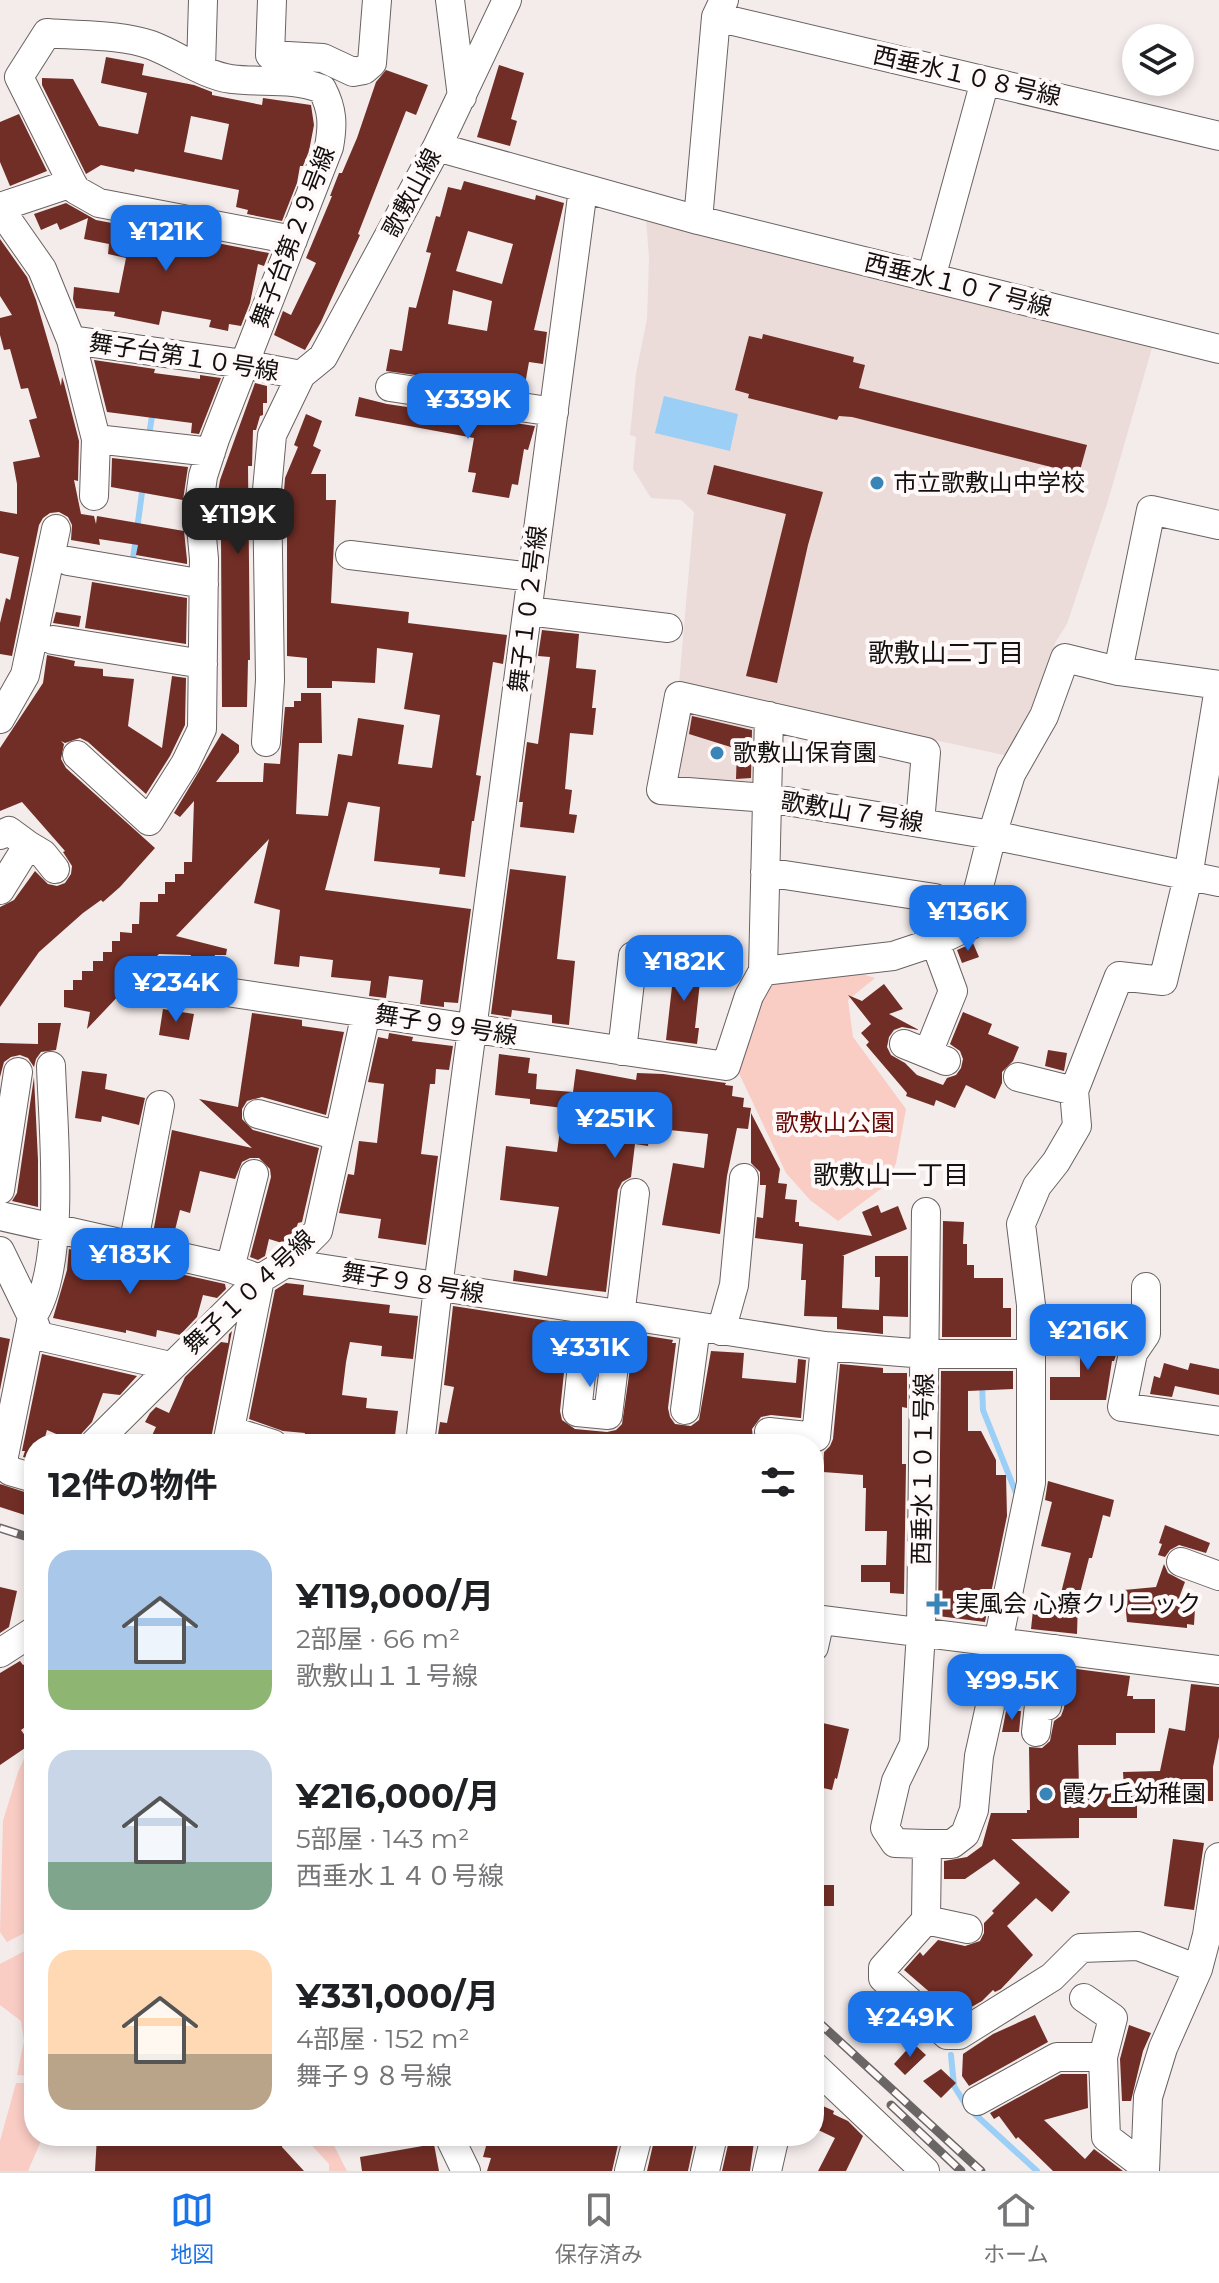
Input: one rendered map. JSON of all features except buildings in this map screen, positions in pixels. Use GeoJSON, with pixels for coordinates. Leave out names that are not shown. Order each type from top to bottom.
{"type":"FeatureCollection","features":[{"type":"Feature","properties":{"kind":"street"},"geometry":{"type":"LineString","coordinates":[[201,68],[203,0]]}},
{"type":"Feature","properties":{"kind":"street"},"geometry":{"type":"LineString","coordinates":[[272,0],[270,55],[323,58],[353,72],[364,70],[372,63],[377,0]]}},
{"type":"Feature","properties":{"kind":"street"},"geometry":{"type":"LineString","coordinates":[[450,0],[462,97]]}},
{"type":"Feature","properties":{"kind":"street","name":"歌敷山線"},"geometry":{"type":"LineString","coordinates":[[266,742],[270,680],[267,490],[272,435],[301,375],[323,357],[437,147],[507,0]]}},
{"type":"Feature","properties":{"kind":"street"},"geometry":{"type":"LineString","coordinates":[[698,220],[720,8]]}},
{"type":"Feature","properties":{"kind":"street","name":"西垂水１０８号線"},"geometry":{"type":"LineString","coordinates":[[720,8],[985,81],[1219,136]]}},
{"type":"Feature","properties":{"kind":"street","name":"舞子台第２９号線"},"geometry":{"type":"LineString","coordinates":[[72,183],[19,77],[47,33],[134,41],[150,45],[213,75],[230,79],[304,82],[322,89],[326,97],[333,123],[329,147],[203,476],[199,505],[204,584],[202,729],[185,764],[149,821],[77,755]]}},
{"type":"Feature","properties":{"kind":"street"},"geometry":{"type":"LineString","coordinates":[[931,278],[985,81]]}},
{"type":"Feature","properties":{"kind":"street","name":"西垂水１０７号線"},"geometry":{"type":"LineString","coordinates":[[437,147],[698,220],[1219,349]]}},
{"type":"Feature","properties":{"kind":"street"},"geometry":{"type":"LineString","coordinates":[[0,208],[72,183],[76,190],[99,203],[293,240]]}},
{"type":"Feature","properties":{"kind":"street","name":"舞子１０２号線"},"geometry":{"type":"LineString","coordinates":[[421,1434],[583,189]]}},
{"type":"Feature","properties":{"kind":"street","name":"舞子台第１０号線"},"geometry":{"type":"LineString","coordinates":[[0,208],[42,269],[71,340],[301,375]]}},
{"type":"Feature","properties":{"kind":"street"},"geometry":{"type":"LineString","coordinates":[[71,340],[96,439],[94,496]]}},
{"type":"Feature","properties":{"kind":"street"},"geometry":{"type":"LineString","coordinates":[[390,387],[554,412]]}},
{"type":"Feature","properties":{"kind":"street"},"geometry":{"type":"LineString","coordinates":[[96,439],[211,452]]}},
{"type":"Feature","properties":{"kind":"street"},"geometry":{"type":"LineString","coordinates":[[1118,671],[1151,510],[1219,525]]}},
{"type":"Feature","properties":{"kind":"street"},"geometry":{"type":"LineString","coordinates":[[0,719],[25,675],[56,529]]}},
{"type":"Feature","properties":{"kind":"street"},"geometry":{"type":"LineString","coordinates":[[350,555],[532,577]]}},
{"type":"Feature","properties":{"kind":"street"},"geometry":{"type":"LineString","coordinates":[[68,561],[204,584]]}},
{"type":"Feature","properties":{"kind":"street"},"geometry":{"type":"LineString","coordinates":[[528,611],[668,628]]}},
{"type":"Feature","properties":{"kind":"street"},"geometry":{"type":"LineString","coordinates":[[53,640],[203,664]]}},
{"type":"Feature","properties":{"kind":"street"},"geometry":{"type":"LineString","coordinates":[[920,823],[926,752],[769,716],[763,971],[893,956],[969,926],[1011,774],[1044,716],[1065,658],[1118,671],[1219,686],[1209,815],[1188,877],[1163,981],[1119,976],[1074,1091],[1077,1126],[1056,1162],[1037,1186],[1021,1224],[1031,1305],[1031,1483],[979,1756],[974,1810],[965,1834],[952,1844],[927,1844],[926,1920],[883,1968],[883,1978],[947,2035],[959,2035],[1052,1977],[1081,1948],[1138,1946],[1198,1969]]}},
{"type":"Feature","properties":{"kind":"street","name":"歌敷山７号線"},"geometry":{"type":"LineString","coordinates":[[769,716],[679,696],[661,790],[768,798],[920,823],[1219,882]]}},
{"type":"Feature","properties":{"kind":"street"},"geometry":{"type":"LineString","coordinates":[[0,835],[9,831],[43,854],[55,869]]}},
{"type":"Feature","properties":{"kind":"street"},"geometry":{"type":"LineString","coordinates":[[0,890],[28,845]]}},
{"type":"Feature","properties":{"kind":"street"},"geometry":{"type":"LineString","coordinates":[[765,872],[935,898],[932,943],[953,991],[926,1053]]}},
{"type":"Feature","properties":{"kind":"street"},"geometry":{"type":"LineString","coordinates":[[622,1051],[633,956]]}},
{"type":"Feature","properties":{"kind":"street","name":"舞子９９号線"},"geometry":{"type":"LineString","coordinates":[[166,983],[726,1066],[749,996],[763,971]]}},
{"type":"Feature","properties":{"kind":"street","name":"舞子１０４号線"},"geometry":{"type":"LineString","coordinates":[[104,1434],[260,1279],[286,1263],[318,1231],[366,1013]]}},
{"type":"Feature","properties":{"kind":"street"},"geometry":{"type":"LineString","coordinates":[[24,1475],[10,1471],[3,1461],[32,1317],[41,1303],[55,1228],[51,1066]]}},
{"type":"Feature","properties":{"kind":"street"},"geometry":{"type":"LineString","coordinates":[[0,1190],[18,1072]]}},
{"type":"Feature","properties":{"kind":"street"},"geometry":{"type":"LineString","coordinates":[[1018,1077],[1074,1091]]}},
{"type":"Feature","properties":{"kind":"street"},"geometry":{"type":"LineString","coordinates":[[133,1246],[160,1105]]}},
{"type":"Feature","properties":{"kind":"street"},"geometry":{"type":"LineString","coordinates":[[258,1114],[339,1136]]}},
{"type":"Feature","properties":{"kind":"street"},"geometry":{"type":"LineString","coordinates":[[230,1268],[254,1174]]}},
{"type":"Feature","properties":{"kind":"street"},"geometry":{"type":"LineString","coordinates":[[685,1410],[708,1329],[734,1285],[744,1178]]}},
{"type":"Feature","properties":{"kind":"street"},"geometry":{"type":"LineString","coordinates":[[588,1310],[577,1412],[608,1415],[635,1193]]}},
{"type":"Feature","properties":{"kind":"street","name":"西垂水１０１号線"},"geometry":{"type":"LineString","coordinates":[[926,1212],[921,1632],[914,1744],[896,1781],[885,1828],[895,1843],[927,1844]]}},
{"type":"Feature","properties":{"kind":"street"},"geometry":{"type":"LineString","coordinates":[[0,1216],[230,1268],[260,1279],[231,1434]]}},
{"type":"Feature","properties":{"kind":"street"},"geometry":{"type":"LineString","coordinates":[[0,1251],[39,1336],[170,1366]]}},
{"type":"Feature","properties":{"kind":"street","name":"舞子９８号線"},"geometry":{"type":"LineString","coordinates":[[286,1263],[825,1346],[926,1354],[1031,1354]]}},
{"type":"Feature","properties":{"kind":"street"},"geometry":{"type":"LineString","coordinates":[[1146,1287],[1146,1334],[1133,1353],[1122,1407],[1219,1421]]}},
{"type":"Feature","properties":{"kind":"street"},"geometry":{"type":"LineString","coordinates":[[816,1434],[825,1346]]}},
{"type":"Feature","properties":{"kind":"street"},"geometry":{"type":"LineString","coordinates":[[769,1432],[788,1434]]}},
{"type":"Feature","properties":{"kind":"street"},"geometry":{"type":"LineString","coordinates":[[824,1629],[921,1632],[1219,1670]]}},
{"type":"Feature","properties":{"kind":"street"},"geometry":{"type":"LineString","coordinates":[[0,1653],[24,1637]]}},
{"type":"Feature","properties":{"kind":"street"},"geometry":{"type":"LineString","coordinates":[[1036,1732],[1039,1705],[1047,1706],[1054,1649]]}},
{"type":"Feature","properties":{"kind":"street"},"geometry":{"type":"LineString","coordinates":[[1144,2169],[1148,2097],[1154,2074],[1198,1969],[1207,1935],[1219,1857]]}},
{"type":"Feature","properties":{"kind":"street"},"geometry":{"type":"LineString","coordinates":[[926,1920],[968,1929]]}},
{"type":"Feature","properties":{"kind":"street"},"geometry":{"type":"LineString","coordinates":[[1084,1998],[1113,2018],[1103,2057],[1106,2137],[1144,2169]]}},
{"type":"Feature","properties":{"kind":"street"},"geometry":{"type":"LineString","coordinates":[[977,2101],[1057,2057],[1103,2057]]}},
{"type":"Feature","properties":{"kind":"street"},"geometry":{"type":"LineString","coordinates":[[824,2075],[925,2171]]}},
{"type":"Feature","properties":{"kind":"street"},"geometry":{"type":"LineString","coordinates":[[454,2146],[466,2171]]}},
{"type":"Feature","properties":{"kind":"street"},"geometry":{"type":"LineString","coordinates":[[629,2171],[635,2146]]}},
{"type":"Feature","properties":{"kind":"street"},"geometry":{"type":"LineString","coordinates":[[705,2171],[711,2146]]}},
{"type":"Feature","properties":{"kind":"street"},"geometry":{"type":"LineString","coordinates":[[767,2171],[773,2146]]}},
{"type":"Feature","properties":{"kind":"shaded area","name":"市立歌敷山中学校"},"geometry":{"type":"Polygon","coordinates":[[[646,219],[1154,341],[1108,501],[1067,624],[1055,643],[1032,718],[1008,756],[679,684],[694,512],[681,500],[651,498],[633,469],[636,437],[630,435],[636,373],[647,319],[649,258],[646,219]]]}},
{"type":"Feature","properties":{"kind":"shaded area","name":"歌敷山保育園"},"geometry":{"type":"Polygon","coordinates":[[[681,708],[755,718],[761,786],[672,785],[681,708]]]}},
{"type":"Feature","properties":{"kind":"green space","name":"歌敷山公園"},"geometry":{"type":"Polygon","coordinates":[[[859,973],[875,978],[848,1000],[853,1037],[906,1109],[896,1163],[886,1185],[838,1221],[810,1200],[786,1173],[736,1067],[769,979],[859,973]]]}},
{"type":"Feature","properties":{"kind":"green space"},"geometry":{"type":"Polygon","coordinates":[[[24,1759],[24,1933],[7,1942],[0,1932],[3,1821],[24,1759]]]}},
{"type":"Feature","properties":{"kind":"green space"},"geometry":{"type":"Polygon","coordinates":[[[24,1951],[24,2041],[21,2021],[0,2005],[0,1964],[24,1951]]]}},
{"type":"Feature","properties":{"kind":"green space"},"geometry":{"type":"Polygon","coordinates":[[[24,2041],[24,2075],[17,2075],[24,2041]]]}},
{"type":"Feature","properties":{"kind":"green space"},"geometry":{"type":"Polygon","coordinates":[[[16,2083],[24,2083],[24,2146],[39,2146],[28,2171],[0,2171],[0,2141],[16,2083]]]}},
{"type":"Feature","properties":{"kind":"green space"},"geometry":{"type":"Polygon","coordinates":[[[312,2146],[334,2146],[347,2171],[329,2171],[329,2164],[312,2146]]]}},
{"type":"Feature","properties":{"kind":"water"},"geometry":{"type":"Polygon","coordinates":[[[664,396],[738,414],[730,451],[655,433],[664,396]]]}},
{"type":"Feature","properties":{"kind":"waterway"},"geometry":{"type":"LineString","coordinates":[[149,435],[153,410]]}},
{"type":"Feature","properties":{"kind":"waterway"},"geometry":{"type":"LineString","coordinates":[[133,559],[143,485]]}},
{"type":"Feature","properties":{"kind":"waterway"},"geometry":{"type":"LineString","coordinates":[[982,1383],[983,1410],[1016,1493]]}},
{"type":"Feature","properties":{"kind":"waterway"},"geometry":{"type":"LineString","coordinates":[[951,2055],[954,2086],[967,2107],[1037,2171]]}},
{"type":"Feature","properties":{"kind":"railway"},"geometry":{"type":"LineString","coordinates":[[0,1528],[24,1536]]}},
{"type":"Feature","properties":{"kind":"railway"},"geometry":{"type":"LineString","coordinates":[[824,2027],[981,2171]]}},
{"type":"Feature","properties":{"kind":"railway"},"geometry":{"type":"LineString","coordinates":[[891,2105],[961,2171]]}},
{"type":"Feature","properties":{"kind":"place","name":"市立歌敷山中学校"},"geometry":{"type":"Point","coordinates":[877,483]}},
{"type":"Feature","properties":{"kind":"place","name":"歌敷山保育園"},"geometry":{"type":"Point","coordinates":[717,753]}},
{"type":"Feature","properties":{"kind":"place","name":"実風会 心療クリニック"},"geometry":{"type":"Point","coordinates":[937,1604]}},
{"type":"Feature","properties":{"kind":"place","name":"霞ケ丘幼稚園"},"geometry":{"type":"Point","coordinates":[1046,1794]}},
{"type":"Feature","properties":{"kind":"district","name":"歌敷山二丁目"},"geometry":{"type":"Point","coordinates":[946,653]}},
{"type":"Feature","properties":{"kind":"district","name":"歌敷山一丁目"},"geometry":{"type":"Point","coordinates":[891,1175]}}]}
